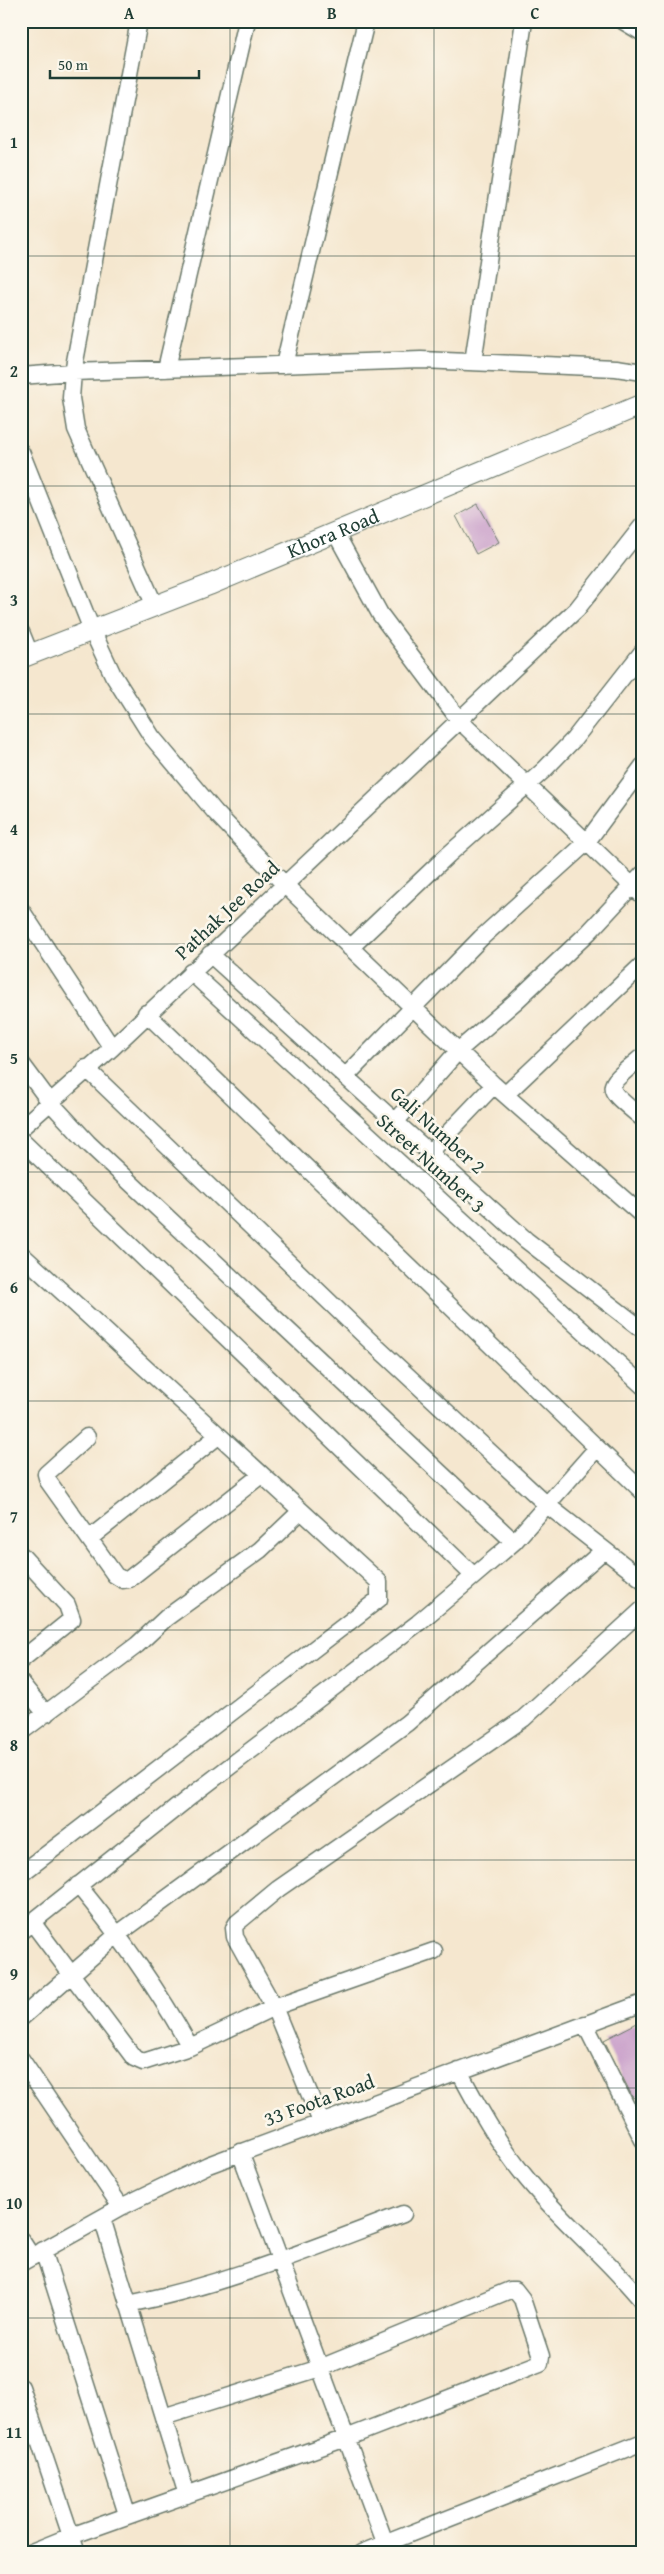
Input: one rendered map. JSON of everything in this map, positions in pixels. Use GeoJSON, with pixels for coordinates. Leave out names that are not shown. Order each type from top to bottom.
{"type":"FeatureCollection","features":[{"type":"Feature","properties":{"kind":"street"},"geometry":{"type":"LineString","coordinates":[[139,21],[73,372],[71,398],[76,429],[155,606]]}},
{"type":"Feature","properties":{"kind":"street"},"geometry":{"type":"LineString","coordinates":[[166,369],[247,21]]}},
{"type":"Feature","properties":{"kind":"street"},"geometry":{"type":"LineString","coordinates":[[284,365],[366,21]]}},
{"type":"Feature","properties":{"kind":"street"},"geometry":{"type":"LineString","coordinates":[[473,362],[524,21]]}},
{"type":"Feature","properties":{"kind":"street"},"geometry":{"type":"LineString","coordinates":[[623,21],[643,33]]}},
{"type":"Feature","properties":{"kind":"street"},"geometry":{"type":"LineString","coordinates":[[21,376],[73,372],[421,360],[616,368],[643,372]]}},
{"type":"Feature","properties":{"kind":"street","name":"Khora Road"},"geometry":{"type":"LineString","coordinates":[[25,656],[155,606],[643,404]]}},
{"type":"Feature","properties":{"kind":"street"},"geometry":{"type":"LineString","coordinates":[[21,452],[92,630],[114,675],[152,737],[215,812],[285,885],[500,1089],[643,1216]]}},
{"type":"Feature","properties":{"kind":"street","name":"Pathak Jee Road"},"geometry":{"type":"LineString","coordinates":[[21,1128],[86,1068],[112,1048],[146,1013],[460,721],[577,609],[643,525]]}},
{"type":"Feature","properties":{"kind":"street"},"geometry":{"type":"LineString","coordinates":[[334,532],[380,614],[460,721],[586,843],[639,885],[516,1001],[459,1050],[396,1121]]}},
{"type":"Feature","properties":{"kind":"street"},"geometry":{"type":"LineString","coordinates":[[21,632],[25,656]]}},
{"type":"Feature","properties":{"kind":"street"},"geometry":{"type":"LineString","coordinates":[[350,948],[574,740],[643,651]]}},
{"type":"Feature","properties":{"kind":"street"},"geometry":{"type":"LineString","coordinates":[[346,1076],[412,1006],[481,938],[586,843],[643,766]]}},
{"type":"Feature","properties":{"kind":"street"},"geometry":{"type":"LineString","coordinates":[[21,910],[112,1048]]}},
{"type":"Feature","properties":{"kind":"street","name":"Gali Number 2"},"geometry":{"type":"LineString","coordinates":[[210,954],[526,1240],[643,1330]]}},
{"type":"Feature","properties":{"kind":"street"},"geometry":{"type":"LineString","coordinates":[[430,1152],[643,964]]}},
{"type":"Feature","properties":{"kind":"street","name":"Street Number 3"},"geometry":{"type":"LineString","coordinates":[[191,972],[643,1386]]}},
{"type":"Feature","properties":{"kind":"street"},"geometry":{"type":"LineString","coordinates":[[146,1013],[643,1492]]}},
{"type":"Feature","properties":{"kind":"street"},"geometry":{"type":"LineString","coordinates":[[643,1056],[613,1081],[612,1087],[614,1095],[643,1119]]}},
{"type":"Feature","properties":{"kind":"street"},"geometry":{"type":"LineString","coordinates":[[21,1063],[50,1102],[96,1150],[514,1542]]}},
{"type":"Feature","properties":{"kind":"street"},"geometry":{"type":"LineString","coordinates":[[86,1068],[368,1338],[548,1505],[643,1580]]}},
{"type":"Feature","properties":{"kind":"street"},"geometry":{"type":"LineString","coordinates":[[21,1140],[474,1576]]}},
{"type":"Feature","properties":{"kind":"street"},"geometry":{"type":"LineString","coordinates":[[21,1254],[379,1582],[379,1599],[21,1874]]}},
{"type":"Feature","properties":{"kind":"street"},"geometry":{"type":"LineString","coordinates":[[87,1436],[46,1474],[48,1481],[115,1575],[122,1580],[129,1579],[261,1475]]}},
{"type":"Feature","properties":{"kind":"street"},"geometry":{"type":"LineString","coordinates":[[90,1538],[218,1436]]}},
{"type":"Feature","properties":{"kind":"street"},"geometry":{"type":"LineString","coordinates":[[434,1951],[274,2007],[190,2047],[155,2060],[143,2062],[134,2058],[71,1975],[26,1926],[418,1623],[514,1542],[597,1448]]}},
{"type":"Feature","properties":{"kind":"street"},"geometry":{"type":"LineString","coordinates":[[21,1732],[125,1654],[166,1618],[260,1550],[301,1511]]}},
{"type":"Feature","properties":{"kind":"street"},"geometry":{"type":"LineString","coordinates":[[21,2018],[118,1934],[407,1723],[604,1550]]}},
{"type":"Feature","properties":{"kind":"street"},"geometry":{"type":"LineString","coordinates":[[21,1555],[28,1574],[67,1605],[72,1619],[21,1660]]}},
{"type":"Feature","properties":{"kind":"street"},"geometry":{"type":"LineString","coordinates":[[321,2122],[274,2007],[236,1937],[234,1928],[237,1923],[278,1889],[523,1720],[639,1619]]}},
{"type":"Feature","properties":{"kind":"street"},"geometry":{"type":"LineString","coordinates":[[21,1683],[46,1714]]}},
{"type":"Feature","properties":{"kind":"street"},"geometry":{"type":"LineString","coordinates":[[78,1886],[118,1934],[169,2008],[190,2047]]}},
{"type":"Feature","properties":{"kind":"street","name":"33 Foota Road"},"geometry":{"type":"LineString","coordinates":[[32,2257],[121,2207],[208,2165],[643,2003]]}},
{"type":"Feature","properties":{"kind":"street"},"geometry":{"type":"LineString","coordinates":[[585,2024],[643,2140]]}},
{"type":"Feature","properties":{"kind":"street"},"geometry":{"type":"LineString","coordinates":[[21,2059],[121,2207]]}},
{"type":"Feature","properties":{"kind":"street"},"geometry":{"type":"LineString","coordinates":[[459,2071],[482,2113],[523,2174],[643,2302]]}},
{"type":"Feature","properties":{"kind":"street"},"geometry":{"type":"LineString","coordinates":[[240,2152],[387,2548]]}},
{"type":"Feature","properties":{"kind":"street"},"geometry":{"type":"LineString","coordinates":[[128,2304],[185,2292],[280,2260],[403,2214]]}},
{"type":"Feature","properties":{"kind":"street"},"geometry":{"type":"LineString","coordinates":[[102,2218],[187,2495]]}},
{"type":"Feature","properties":{"kind":"street"},"geometry":{"type":"LineString","coordinates":[[21,2240],[32,2257],[126,2514]]}},
{"type":"Feature","properties":{"kind":"street"},"geometry":{"type":"LineString","coordinates":[[29,2553],[126,2514],[187,2495],[346,2438],[540,2363],[541,2356],[522,2299],[515,2290],[510,2290],[320,2368],[164,2417]]}},
{"type":"Feature","properties":{"kind":"street"},"geometry":{"type":"LineString","coordinates":[[21,2387],[77,2553]]}},
{"type":"Feature","properties":{"kind":"street"},"geometry":{"type":"LineString","coordinates":[[361,2553],[387,2548],[643,2442]]}},
{"type":"Feature","properties":{"kind":"building"},"geometry":{"type":"Polygon","coordinates":[[[478,504],[499,542],[476,554],[456,516],[478,504]]]}},
{"type":"Feature","properties":{"kind":"building"},"geometry":{"type":"Polygon","coordinates":[[[643,2020],[643,2093],[633,2098],[604,2040],[643,2020]]]}}]}
